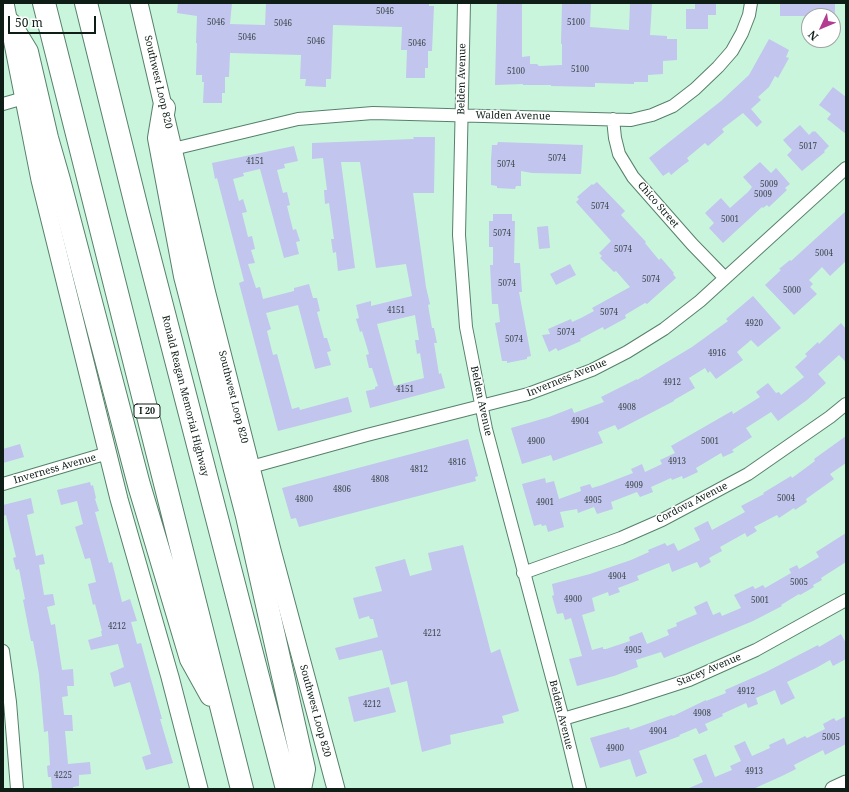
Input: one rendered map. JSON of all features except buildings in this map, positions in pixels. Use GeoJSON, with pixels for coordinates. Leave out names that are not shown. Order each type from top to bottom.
{"type":"FeatureCollection","features":[{"type":"Feature","properties":{"kind":"highway","name":"I 20"},"geometry":{"type":"LineString","coordinates":[[44,3],[242,789]]}},
{"type":"Feature","properties":{"kind":"highway","name":"Ronald Reagan Memorial Highway"},"geometry":{"type":"LineString","coordinates":[[86,3],[140,221],[287,789]]}},
{"type":"Feature","properties":{"kind":"highway"},"geometry":{"type":"LineString","coordinates":[[10,24],[27,52],[47,138],[139,485],[191,659],[226,722]]}},
{"type":"Feature","properties":{"kind":"highway"},"geometry":{"type":"LineString","coordinates":[[164,108],[159,138],[184,276],[247,516],[304,769],[300,789]]}},
{"type":"Feature","properties":{"kind":"main road"},"geometry":{"type":"LineString","coordinates":[[5,3],[39,174],[123,512],[172,684],[199,789]]}},
{"type":"Feature","properties":{"kind":"main road","name":"Southwest Loop 820"},"geometry":{"type":"LineString","coordinates":[[139,3],[206,290],[274,558],[336,789]]}},
{"type":"Feature","properties":{"kind":"street","name":"Belden Avenue"},"geometry":{"type":"LineString","coordinates":[[464,3],[459,235],[466,327],[486,429],[580,789]]}},
{"type":"Feature","properties":{"kind":"street","name":"Walden Avenue"},"geometry":{"type":"LineString","coordinates":[[173,149],[298,119],[373,113],[631,120],[652,115],[673,106],[695,89],[718,67],[732,51],[749,15],[751,3]]}},
{"type":"Feature","properties":{"kind":"street"},"geometry":{"type":"LineString","coordinates":[[3,104],[24,98]]}},
{"type":"Feature","properties":{"kind":"street","name":"Chico Street"},"geometry":{"type":"LineString","coordinates":[[614,119],[615,138],[619,154],[633,176],[692,244],[725,278]]}},
{"type":"Feature","properties":{"kind":"street","name":"Inverness Avenue"},"geometry":{"type":"LineString","coordinates":[[251,467],[367,435],[528,394],[592,370],[620,356],[664,329],[700,301],[846,168]]}},
{"type":"Feature","properties":{"kind":"street","name":"Cordova Avenue"},"geometry":{"type":"LineString","coordinates":[[523,574],[620,538],[662,520],[748,474],[830,417],[846,404]]}},
{"type":"Feature","properties":{"kind":"street","name":"Inverness Avenue"},"geometry":{"type":"LineString","coordinates":[[3,484],[108,453]]}},
{"type":"Feature","properties":{"kind":"street","name":"Stacey Avenue"},"geometry":{"type":"LineString","coordinates":[[562,719],[689,680],[756,650],[846,600]]}},
{"type":"Feature","properties":{"kind":"street"},"geometry":{"type":"LineString","coordinates":[[3,651],[10,702],[17,789]]}},
{"type":"Feature","properties":{"kind":"street"},"geometry":{"type":"LineString","coordinates":[[833,789],[846,783]]}}]}
